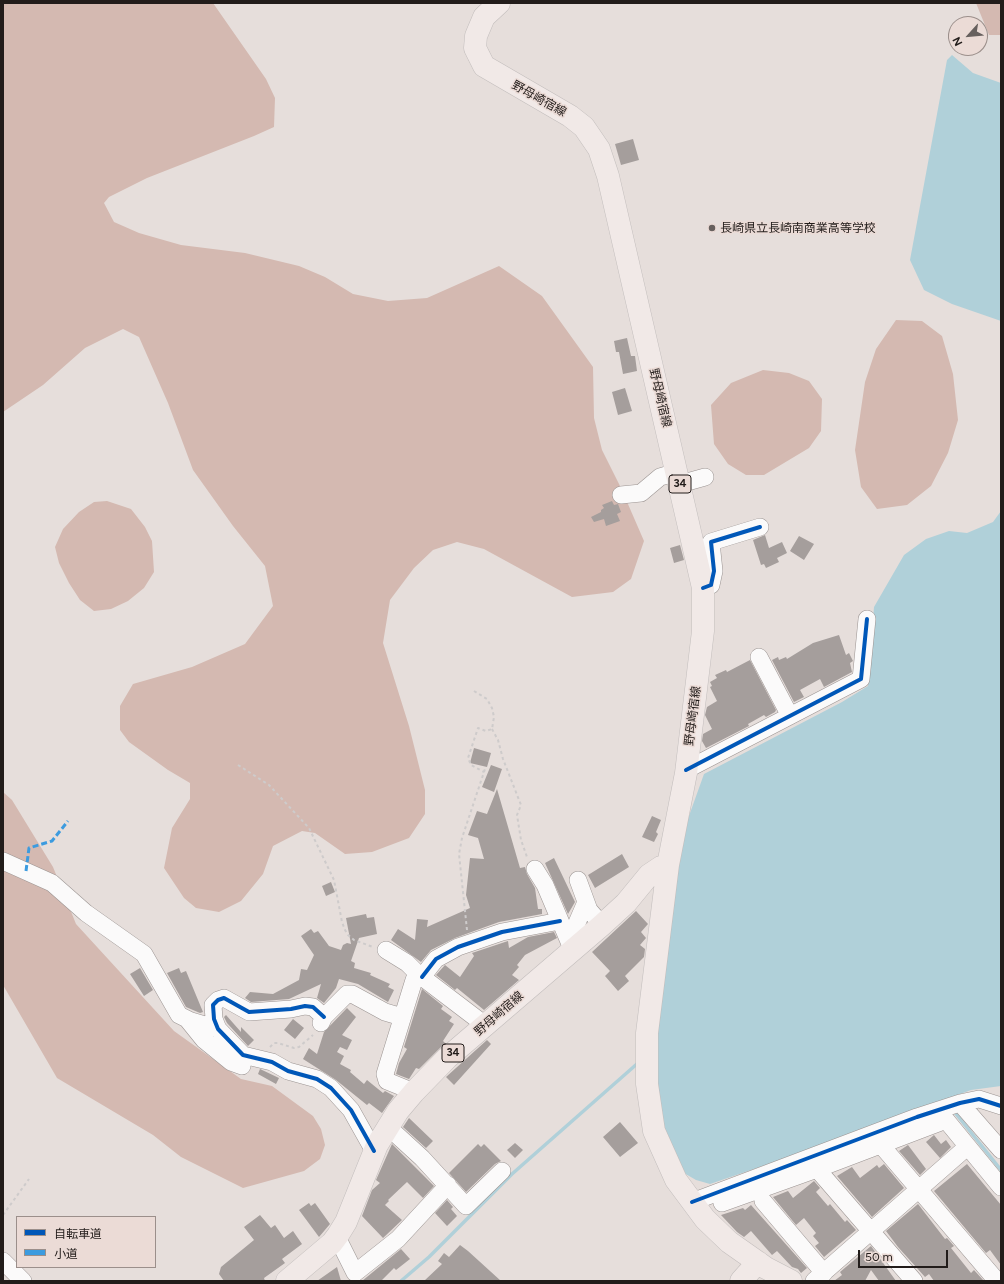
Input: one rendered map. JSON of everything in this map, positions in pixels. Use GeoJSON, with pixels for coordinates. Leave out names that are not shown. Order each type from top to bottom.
{"type":"FeatureCollection","features":[{"type":"Feature","properties":{"kind":"main road","name":"野母崎宿線"},"geometry":{"type":"LineString","coordinates":[[499,3],[484,17],[476,36],[475,48],[484,66],[570,116],[584,127],[599,149],[608,176],[621,228],[703,588],[703,631],[686,770],[668,865],[649,1014],[647,1070],[649,1107],[654,1132],[676,1180],[716,1231],[764,1270],[791,1281]]}},
{"type":"Feature","properties":{"kind":"main road","name":"野母崎宿線"},"geometry":{"type":"LineString","coordinates":[[287,1281],[337,1237],[346,1222],[374,1151],[388,1126],[414,1092],[447,1058],[626,903],[649,875],[661,867],[668,865]]}},
{"type":"Feature","properties":{"kind":"main road"},"geometry":{"type":"LineString","coordinates":[[741,1281],[764,1270]]}},
{"type":"Feature","properties":{"kind":"street"},"geometry":{"type":"LineString","coordinates":[[621,495],[641,493],[660,477],[705,477]]}},
{"type":"Feature","properties":{"kind":"street"},"geometry":{"type":"LineString","coordinates":[[703,588],[711,585],[714,571],[711,542],[760,527]]}},
{"type":"Feature","properties":{"kind":"street"},"geometry":{"type":"LineString","coordinates":[[686,770],[862,679],[867,619]]}},
{"type":"Feature","properties":{"kind":"street"},"geometry":{"type":"LineString","coordinates":[[759,656],[790,716]]}},
{"type":"Feature","properties":{"kind":"street"},"geometry":{"type":"LineString","coordinates":[[3,861],[52,883],[86,913],[144,954],[179,1015],[218,1029]]}},
{"type":"Feature","properties":{"kind":"street"},"geometry":{"type":"LineString","coordinates":[[535,869],[545,885],[560,921],[576,947]]}},
{"type":"Feature","properties":{"kind":"street"},"geometry":{"type":"LineString","coordinates":[[578,880],[590,910],[602,925]]}},
{"type":"Feature","properties":{"kind":"street"},"geometry":{"type":"LineString","coordinates":[[576,947],[573,932],[586,902]]}},
{"type":"Feature","properties":{"kind":"street"},"geometry":{"type":"LineString","coordinates":[[414,1092],[387,1081],[385,1074],[414,980],[420,976],[436,959],[469,943],[502,932],[560,921]]}},
{"type":"Feature","properties":{"kind":"street"},"geometry":{"type":"LineString","coordinates":[[386,950],[407,963],[420,976],[485,1025]]}},
{"type":"Feature","properties":{"kind":"street"},"geometry":{"type":"LineString","coordinates":[[374,1151],[350,1110],[331,1088],[317,1079],[288,1071],[272,1062],[243,1055],[218,1029],[214,1019],[213,1005],[221,998],[249,1012],[291,1009],[305,1006],[313,1007],[323,1020],[341,998],[347,994],[352,994],[386,1012],[402,1017]]}},
{"type":"Feature","properties":{"kind":"street"},"geometry":{"type":"LineString","coordinates":[[187,1019],[204,1040],[231,1062],[242,1066]]}},
{"type":"Feature","properties":{"kind":"street"},"geometry":{"type":"LineString","coordinates":[[692,1202],[917,1117],[960,1103],[979,1099],[1001,1106]]}},
{"type":"Feature","properties":{"kind":"street"},"geometry":{"type":"LineString","coordinates":[[960,1103],[1001,1150]]}},
{"type":"Feature","properties":{"kind":"street"},"geometry":{"type":"LineString","coordinates":[[722,1203],[946,1120],[1001,1187]]}},
{"type":"Feature","properties":{"kind":"street"},"geometry":{"type":"LineString","coordinates":[[388,1126],[422,1158],[466,1206],[502,1171]]}},
{"type":"Feature","properties":{"kind":"street"},"geometry":{"type":"LineString","coordinates":[[881,1145],[997,1281]]}},
{"type":"Feature","properties":{"kind":"street"},"geometry":{"type":"LineString","coordinates":[[763,1201],[819,1277],[871,1230],[968,1148]]}},
{"type":"Feature","properties":{"kind":"street"},"geometry":{"type":"LineString","coordinates":[[817,1169],[914,1281]]}},
{"type":"Feature","properties":{"kind":"street"},"geometry":{"type":"LineString","coordinates":[[337,1237],[355,1273],[398,1239],[448,1185]]}},
{"type":"Feature","properties":{"kind":"street"},"geometry":{"type":"LineString","coordinates":[[3,1261],[23,1281]]}},
{"type":"Feature","properties":{"kind":"path"},"geometry":{"type":"LineString","coordinates":[[474,691],[486,699],[492,708],[494,717],[492,729],[498,740],[503,759],[521,805],[517,815],[521,840],[524,851],[535,869]]}},
{"type":"Feature","properties":{"kind":"path"},"geometry":{"type":"LineString","coordinates":[[469,943],[459,854],[462,838],[485,770],[471,765],[468,758],[478,728],[486,731],[492,729]]}},
{"type":"Feature","properties":{"kind":"path"},"geometry":{"type":"LineString","coordinates":[[238,765],[269,785],[309,828],[334,880],[342,922],[348,935],[362,944],[386,950]]}},
{"type":"Feature","properties":{"kind":"path"},"geometry":{"type":"LineString","coordinates":[[258,1059],[274,1043],[294,1048],[299,1047],[318,1029],[323,1020]]}},
{"type":"Feature","properties":{"kind":"path"},"geometry":{"type":"LineString","coordinates":[[3,1215],[29,1179]]}},
{"type":"Feature","properties":{"kind":"shaded area"},"geometry":{"type":"Polygon","coordinates":[[[3,3],[213,3],[266,79],[275,98],[274,127],[147,178],[109,197],[104,203],[114,222],[139,233],[181,245],[245,253],[299,266],[325,277],[353,294],[388,301],[427,298],[499,266],[542,296],[593,367],[594,418],[602,450],[621,488],[644,541],[631,579],[613,592],[572,597],[484,549],[457,542],[433,550],[414,568],[390,600],[383,643],[409,726],[425,790],[425,814],[409,838],[372,852],[345,854],[315,833],[302,831],[273,846],[263,874],[241,901],[219,912],[196,908],[184,898],[164,868],[172,828],[190,799],[190,783],[168,770],[129,742],[120,730],[120,706],[133,684],[192,667],[245,644],[273,606],[265,566],[233,526],[193,470],[168,403],[139,337],[123,329],[85,348],[43,385],[3,412],[3,3]]]}},
{"type":"Feature","properties":{"kind":"shaded area"},"geometry":{"type":"Polygon","coordinates":[[[976,3],[1001,3],[1001,35],[989,35],[988,16],[981,16],[976,3]]]}},
{"type":"Feature","properties":{"kind":"shaded area"},"geometry":{"type":"Polygon","coordinates":[[[896,320],[922,321],[942,336],[953,374],[958,420],[948,453],[931,486],[907,505],[877,509],[861,487],[855,450],[865,382],[876,349],[896,320]]]}},
{"type":"Feature","properties":{"kind":"shaded area"},"geometry":{"type":"Polygon","coordinates":[[[763,370],[789,373],[809,381],[822,399],[821,431],[809,448],[764,475],[746,475],[728,464],[714,444],[711,405],[731,383],[763,370]]]}},
{"type":"Feature","properties":{"kind":"shaded area"},"geometry":{"type":"Polygon","coordinates":[[[107,501],[131,509],[145,527],[152,541],[154,572],[144,588],[128,601],[111,609],[94,611],[80,600],[69,583],[59,563],[55,547],[63,529],[79,512],[94,502],[107,501]]]}},
{"type":"Feature","properties":{"kind":"shaded area"},"geometry":{"type":"Polygon","coordinates":[[[3,792],[12,800],[53,867],[76,924],[174,1031],[241,1079],[272,1086],[313,1116],[321,1129],[325,1145],[320,1159],[304,1171],[243,1188],[181,1157],[153,1135],[57,1078],[3,985],[3,792]]]}},
{"type":"Feature","properties":{"kind":"water"},"geometry":{"type":"Polygon","coordinates":[[[953,56],[973,73],[1001,83],[1001,321],[952,304],[924,290],[910,260],[947,60],[953,56]]]}},
{"type":"Feature","properties":{"kind":"water"},"geometry":{"type":"Polygon","coordinates":[[[1001,511],[1001,1086],[971,1090],[801,1153],[710,1184],[696,1180],[677,1169],[669,1155],[653,1065],[680,841],[704,774],[842,702],[868,686],[874,607],[904,555],[926,539],[949,531],[967,533],[993,522],[1001,511]]]}},
{"type":"Feature","properties":{"kind":"building"},"geometry":{"type":"Polygon","coordinates":[[[633,139],[639,160],[621,165],[615,144],[633,139]]]}},
{"type":"Feature","properties":{"kind":"building"},"geometry":{"type":"Polygon","coordinates":[[[627,338],[631,356],[635,356],[637,371],[623,374],[619,352],[616,352],[614,341],[627,338]]]}},
{"type":"Feature","properties":{"kind":"building"},"geometry":{"type":"Polygon","coordinates":[[[625,388],[632,411],[618,415],[612,392],[625,388]]]}},
{"type":"Feature","properties":{"kind":"building"},"geometry":{"type":"Polygon","coordinates":[[[612,501],[614,505],[618,504],[621,512],[617,514],[620,521],[606,526],[604,519],[594,522],[591,517],[601,512],[604,508],[602,505],[612,501]]]}},
{"type":"Feature","properties":{"kind":"building"},"geometry":{"type":"Polygon","coordinates":[[[765,535],[769,548],[782,542],[787,553],[777,558],[779,562],[766,568],[764,564],[761,565],[753,540],[765,535]]]}},
{"type":"Feature","properties":{"kind":"building"},"geometry":{"type":"Polygon","coordinates":[[[799,536],[814,544],[804,560],[790,551],[799,536]]]}},
{"type":"Feature","properties":{"kind":"building"},"geometry":{"type":"Polygon","coordinates":[[[680,545],[684,560],[674,563],[670,548],[680,545]]]}},
{"type":"Feature","properties":{"kind":"building"},"geometry":{"type":"Polygon","coordinates":[[[839,635],[846,655],[849,653],[853,661],[850,663],[852,672],[824,687],[820,679],[800,690],[804,697],[794,702],[772,660],[778,657],[779,660],[786,657],[787,659],[813,643],[839,635]]]}},
{"type":"Feature","properties":{"kind":"building"},"geometry":{"type":"Polygon","coordinates":[[[750,660],[776,710],[775,712],[766,717],[764,715],[748,724],[749,726],[706,748],[702,741],[703,734],[712,729],[705,715],[707,707],[717,701],[710,687],[712,686],[710,682],[717,678],[715,675],[726,670],[727,672],[750,660]]]}},
{"type":"Feature","properties":{"kind":"building"},"geometry":{"type":"Polygon","coordinates":[[[474,748],[491,753],[487,767],[470,763],[474,748]]]}},
{"type":"Feature","properties":{"kind":"building"},"geometry":{"type":"Polygon","coordinates":[[[491,765],[502,769],[494,792],[482,787],[491,765]]]}},
{"type":"Feature","properties":{"kind":"building"},"geometry":{"type":"Polygon","coordinates":[[[497,789],[520,868],[525,867],[527,874],[535,888],[538,909],[542,909],[542,914],[499,922],[455,938],[431,950],[421,962],[391,940],[398,929],[415,940],[417,919],[428,920],[427,927],[470,908],[466,895],[470,858],[484,859],[478,838],[468,835],[477,811],[487,814],[497,789]]]}},
{"type":"Feature","properties":{"kind":"building"},"geometry":{"type":"Polygon","coordinates":[[[652,816],[661,820],[656,832],[658,834],[654,842],[642,837],[652,816]]]}},
{"type":"Feature","properties":{"kind":"building"},"geometry":{"type":"Polygon","coordinates":[[[622,854],[629,867],[595,888],[588,875],[622,854]]]}},
{"type":"Feature","properties":{"kind":"building"},"geometry":{"type":"Polygon","coordinates":[[[554,858],[575,902],[568,914],[545,863],[554,858]]]}},
{"type":"Feature","properties":{"kind":"building"},"geometry":{"type":"Polygon","coordinates":[[[331,882],[335,892],[326,896],[322,886],[331,882]]]}},
{"type":"Feature","properties":{"kind":"building"},"geometry":{"type":"Polygon","coordinates":[[[636,911],[648,924],[641,932],[646,938],[640,945],[645,949],[644,957],[625,976],[629,981],[618,991],[605,976],[610,971],[592,952],[636,911]]]}},
{"type":"Feature","properties":{"kind":"building"},"geometry":{"type":"Polygon","coordinates":[[[366,914],[367,918],[374,917],[377,934],[359,938],[351,961],[355,963],[354,968],[371,973],[370,975],[390,984],[388,987],[394,990],[388,1002],[358,984],[339,979],[336,988],[324,1003],[317,998],[321,984],[289,999],[251,1002],[245,998],[250,992],[273,994],[299,980],[301,969],[307,970],[314,955],[301,936],[311,929],[314,933],[318,931],[329,946],[341,950],[343,945],[347,943],[351,944],[346,918],[366,914]]]}},
{"type":"Feature","properties":{"kind":"building"},"geometry":{"type":"Polygon","coordinates":[[[554,932],[557,938],[525,955],[517,965],[519,967],[512,975],[519,980],[484,1010],[457,988],[455,990],[436,975],[445,965],[460,977],[474,956],[472,953],[508,941],[509,948],[528,937],[554,932]]]}},
{"type":"Feature","properties":{"kind":"building"},"geometry":{"type":"Polygon","coordinates":[[[140,968],[153,990],[144,996],[130,974],[140,968]]]}},
{"type":"Feature","properties":{"kind":"building"},"geometry":{"type":"Polygon","coordinates":[[[179,968],[181,973],[186,971],[203,1012],[200,1013],[186,1007],[167,973],[179,968]]]}},
{"type":"Feature","properties":{"kind":"building"},"geometry":{"type":"Polygon","coordinates":[[[422,989],[443,1006],[441,1009],[452,1017],[449,1021],[454,1024],[443,1041],[445,1043],[419,1069],[416,1068],[409,1079],[396,1074],[399,1063],[407,1049],[404,1047],[422,989]]]}},
{"type":"Feature","properties":{"kind":"building"},"geometry":{"type":"Polygon","coordinates":[[[347,1008],[356,1017],[342,1035],[352,1040],[347,1050],[340,1047],[337,1052],[344,1056],[340,1064],[351,1070],[350,1072],[364,1084],[367,1080],[383,1093],[385,1091],[394,1096],[382,1113],[369,1103],[367,1105],[336,1080],[303,1059],[309,1048],[317,1054],[324,1032],[347,1008]]]}},
{"type":"Feature","properties":{"kind":"building"},"geometry":{"type":"Polygon","coordinates":[[[226,1015],[241,1032],[241,1027],[254,1040],[248,1046],[227,1023],[224,1017],[226,1015]]]}},
{"type":"Feature","properties":{"kind":"building"},"geometry":{"type":"Polygon","coordinates":[[[293,1019],[304,1028],[295,1039],[284,1030],[293,1019]]]}},
{"type":"Feature","properties":{"kind":"building"},"geometry":{"type":"Polygon","coordinates":[[[487,1040],[491,1044],[454,1085],[446,1077],[487,1040]]]}},
{"type":"Feature","properties":{"kind":"building"},"geometry":{"type":"Polygon","coordinates":[[[260,1069],[279,1078],[276,1084],[258,1074],[260,1069]]]}},
{"type":"Feature","properties":{"kind":"building"},"geometry":{"type":"Polygon","coordinates":[[[409,1118],[433,1141],[426,1148],[403,1127],[409,1118]]]}},
{"type":"Feature","properties":{"kind":"building"},"geometry":{"type":"Polygon","coordinates":[[[620,1122],[638,1143],[620,1157],[603,1137],[620,1122]]]}},
{"type":"Feature","properties":{"kind":"building"},"geometry":{"type":"Polygon","coordinates":[[[934,1135],[941,1144],[946,1140],[951,1147],[940,1158],[926,1142],[934,1135]]]}},
{"type":"Feature","properties":{"kind":"building"},"geometry":{"type":"Polygon","coordinates":[[[515,1143],[523,1150],[515,1158],[507,1150],[515,1143]]]}},
{"type":"Feature","properties":{"kind":"building"},"geometry":{"type":"Polygon","coordinates":[[[392,1144],[434,1186],[423,1198],[407,1182],[388,1200],[389,1201],[385,1205],[402,1220],[383,1238],[362,1216],[372,1190],[380,1183],[376,1180],[392,1144]]]}},
{"type":"Feature","properties":{"kind":"building"},"geometry":{"type":"Polygon","coordinates":[[[478,1144],[481,1147],[484,1144],[501,1161],[495,1164],[466,1192],[449,1173],[478,1144]]]}},
{"type":"Feature","properties":{"kind":"building"},"geometry":{"type":"Polygon","coordinates":[[[908,1145],[926,1169],[920,1175],[899,1151],[908,1145]]]}},
{"type":"Feature","properties":{"kind":"building"},"geometry":{"type":"Polygon","coordinates":[[[884,1164],[904,1188],[872,1217],[837,1176],[852,1167],[860,1178],[877,1165],[879,1168],[884,1164]]]}},
{"type":"Feature","properties":{"kind":"building"},"geometry":{"type":"Polygon","coordinates":[[[967,1164],[1001,1205],[1001,1265],[990,1250],[986,1253],[934,1191],[967,1164]]]}},
{"type":"Feature","properties":{"kind":"building"},"geometry":{"type":"Polygon","coordinates":[[[814,1181],[820,1188],[816,1192],[828,1206],[830,1204],[845,1222],[847,1220],[856,1230],[824,1257],[815,1246],[819,1243],[813,1236],[816,1233],[804,1218],[796,1225],[773,1197],[788,1191],[793,1198],[814,1181]]]}},
{"type":"Feature","properties":{"kind":"building"},"geometry":{"type":"Polygon","coordinates":[[[447,1200],[453,1207],[451,1209],[457,1216],[447,1226],[435,1213],[447,1200]]]}},
{"type":"Feature","properties":{"kind":"building"},"geometry":{"type":"Polygon","coordinates":[[[309,1203],[311,1206],[315,1203],[330,1224],[319,1237],[299,1210],[309,1203]]]}},
{"type":"Feature","properties":{"kind":"building"},"geometry":{"type":"Polygon","coordinates":[[[918,1204],[945,1239],[947,1238],[954,1246],[951,1248],[971,1273],[974,1270],[984,1281],[934,1281],[929,1274],[925,1277],[898,1247],[886,1231],[918,1204]]]}},
{"type":"Feature","properties":{"kind":"building"},"geometry":{"type":"Polygon","coordinates":[[[751,1205],[807,1268],[801,1273],[798,1269],[792,1267],[777,1251],[772,1255],[751,1231],[744,1237],[737,1232],[721,1215],[743,1208],[745,1210],[751,1205]]]}},
{"type":"Feature","properties":{"kind":"building"},"geometry":{"type":"Polygon","coordinates":[[[260,1215],[271,1228],[275,1225],[284,1238],[293,1231],[302,1244],[282,1259],[285,1263],[264,1278],[265,1281],[224,1281],[219,1274],[221,1267],[254,1240],[244,1227],[260,1215]]]}},
{"type":"Feature","properties":{"kind":"building"},"geometry":{"type":"Polygon","coordinates":[[[460,1245],[501,1281],[424,1281],[442,1264],[438,1261],[444,1253],[449,1257],[460,1245]]]}},
{"type":"Feature","properties":{"kind":"building"},"geometry":{"type":"Polygon","coordinates":[[[871,1246],[896,1281],[879,1281],[871,1270],[865,1281],[834,1281],[842,1275],[840,1272],[871,1246]]]}},
{"type":"Feature","properties":{"kind":"building"},"geometry":{"type":"Polygon","coordinates":[[[401,1249],[410,1259],[396,1270],[394,1268],[381,1281],[362,1281],[401,1249]]]}},
{"type":"Feature","properties":{"kind":"building"},"geometry":{"type":"Polygon","coordinates":[[[337,1267],[341,1281],[317,1281],[337,1267]]]}},
{"type":"Feature","properties":{"kind":"waterway"},"geometry":{"type":"LineString","coordinates":[[401,1281],[429,1257],[512,1174],[638,1063]]}},
{"type":"Feature","properties":{"kind":"waterway"},"geometry":{"type":"LineString","coordinates":[[953,1110],[1001,1170]]}},
{"type":"Feature","properties":{"kind":"marked path"},"geometry":{"type":"LineString","coordinates":[[26,871],[29,848],[52,841],[68,821]]}},
{"type":"Feature","properties":{"kind":"cycle path"},"geometry":{"type":"LineString","coordinates":[[703,588],[711,585],[714,571],[711,542],[760,527]]}},
{"type":"Feature","properties":{"kind":"cycle path"},"geometry":{"type":"LineString","coordinates":[[686,770],[861,679],[867,619]]}},
{"type":"Feature","properties":{"kind":"cycle path"},"geometry":{"type":"LineString","coordinates":[[422,977],[436,959],[458,947],[502,932],[560,921]]}},
{"type":"Feature","properties":{"kind":"cycle path"},"geometry":{"type":"LineString","coordinates":[[324,1017],[313,1007],[305,1006],[291,1009],[249,1012],[224,998],[218,1000],[213,1005],[214,1019],[218,1029],[243,1055],[272,1062],[288,1071],[317,1079],[331,1088],[351,1110],[374,1151]]}},
{"type":"Feature","properties":{"kind":"cycle path"},"geometry":{"type":"LineString","coordinates":[[692,1202],[917,1117],[960,1103],[979,1099],[1001,1106]]}},
{"type":"Feature","properties":{"kind":"place","name":"長崎県立長崎南商業高等学校"},"geometry":{"type":"Point","coordinates":[712,228]}}]}
